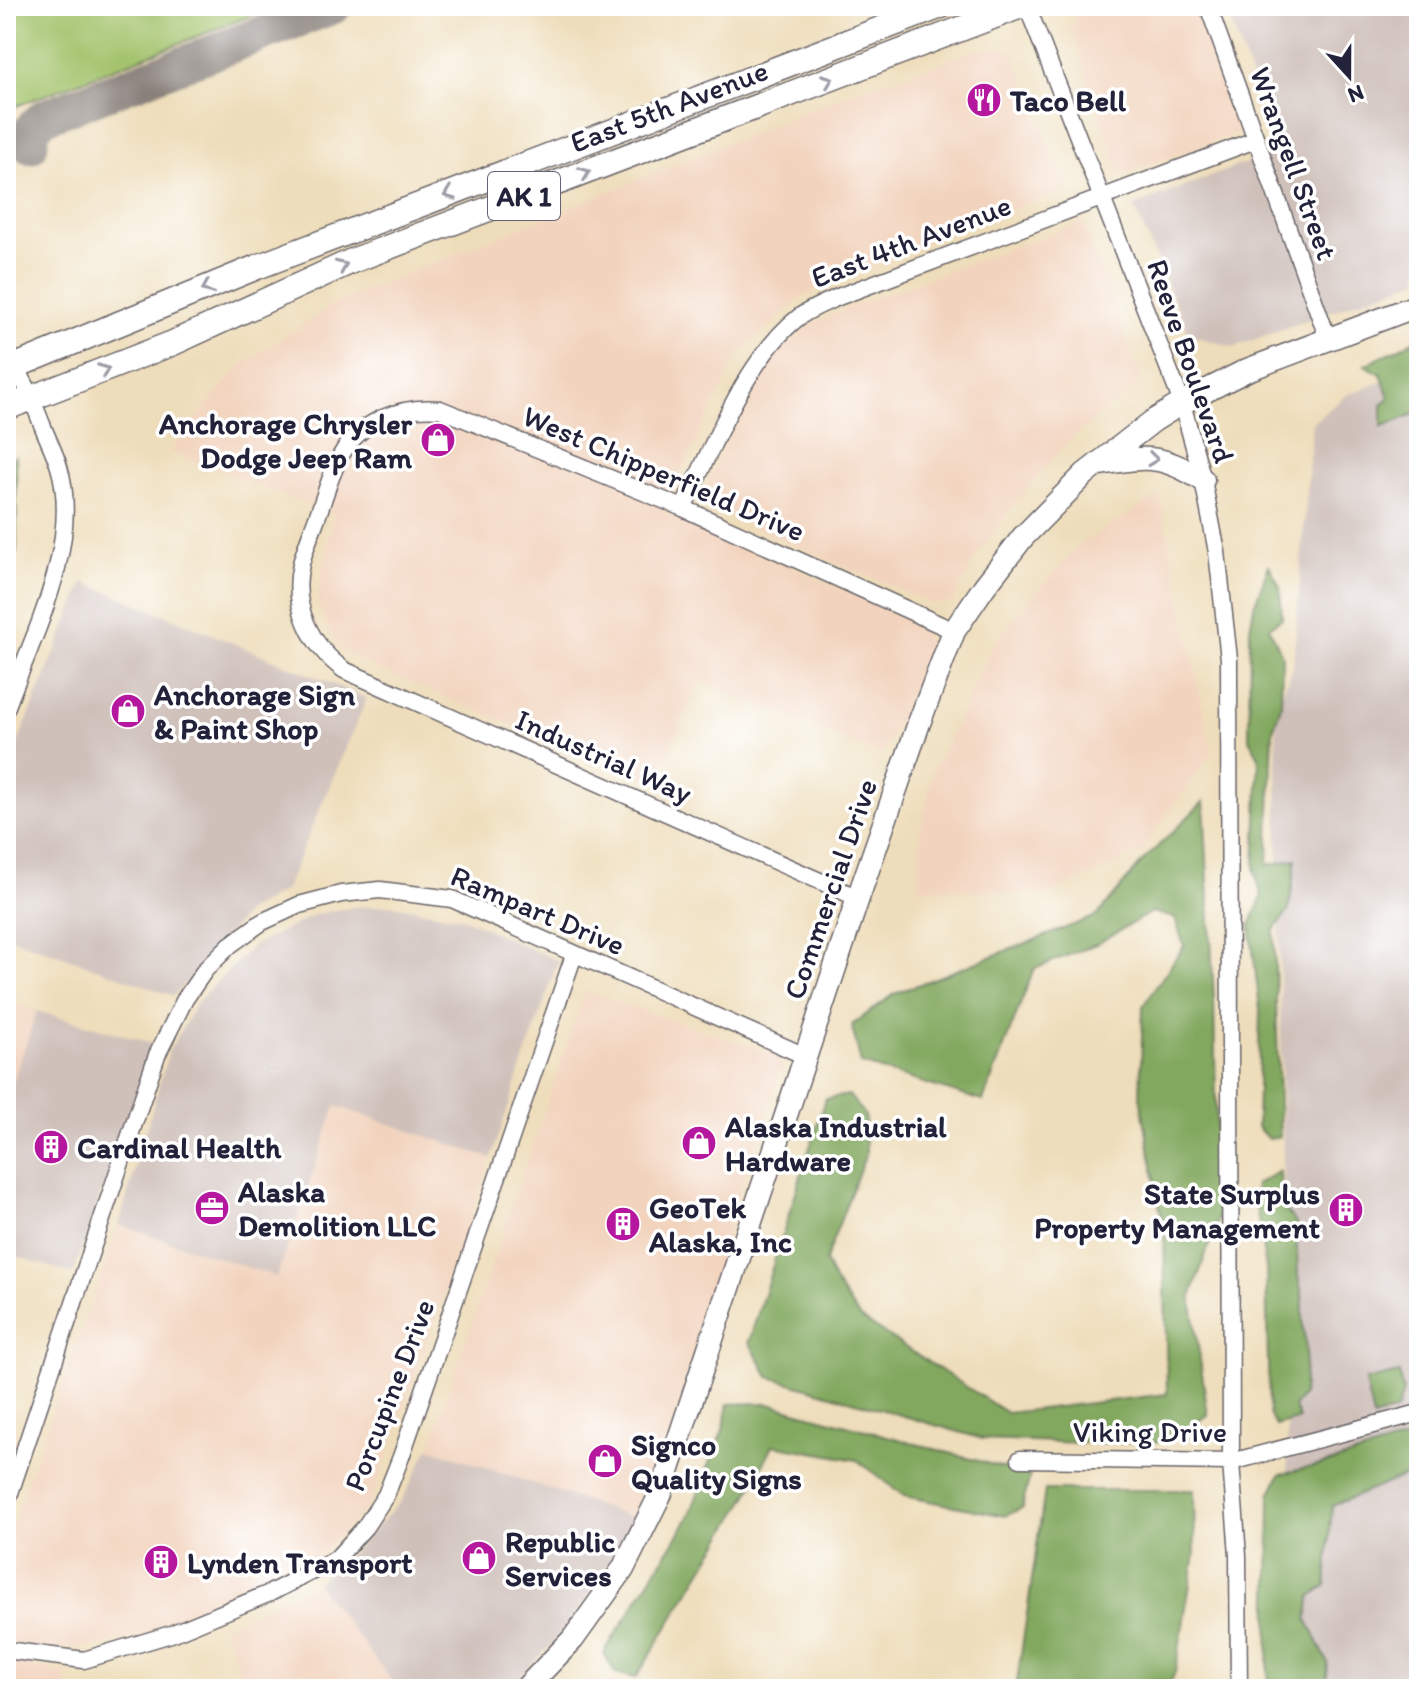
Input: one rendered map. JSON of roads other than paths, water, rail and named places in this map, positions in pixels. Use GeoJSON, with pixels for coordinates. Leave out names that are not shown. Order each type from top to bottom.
{"type":"FeatureCollection","features":[{"type":"Feature","properties":{"kind":"highway","name":"East 5th Avenue"},"geometry":{"type":"LineString","coordinates":[[9,365],[941,6]]}},
{"type":"Feature","properties":{"kind":"highway","name":"East 5th Avenue"},"geometry":{"type":"LineString","coordinates":[[32,399],[173,343],[352,261],[1024,6]]}},
{"type":"Feature","properties":{"kind":"highway","name":"AK 1"},"geometry":{"type":"LineString","coordinates":[[6,408],[32,399]]}},
{"type":"Feature","properties":{"kind":"main road","name":"Commercial Drive"},"geometry":{"type":"LineString","coordinates":[[525,1689],[573,1639],[623,1569],[661,1493],[858,898],[954,631],[1023,537],[1098,464],[1131,437],[1182,403],[1247,370],[1419,305]]}},
{"type":"Feature","properties":{"kind":"main road"},"geometry":{"type":"LineString","coordinates":[[1098,464],[1147,457],[1181,466],[1203,480]]}},
{"type":"Feature","properties":{"kind":"street","name":"Reeve Boulevard"},"geometry":{"type":"LineString","coordinates":[[1024,6],[1182,403],[1203,480],[1217,552],[1229,659],[1231,1462],[1238,1556],[1239,1689]]}},
{"type":"Feature","properties":{"kind":"street","name":"Wrangell Street"},"geometry":{"type":"LineString","coordinates":[[1208,6],[1328,339]]}},
{"type":"Feature","properties":{"kind":"street","name":"East 4th Avenue"},"geometry":{"type":"LineString","coordinates":[[683,508],[746,381],[773,343],[800,316],[838,297],[1255,140]]}},
{"type":"Feature","properties":{"kind":"street"},"geometry":{"type":"LineString","coordinates":[[6,709],[57,573],[64,540],[65,500],[59,468],[32,399],[9,365]]}},
{"type":"Feature","properties":{"kind":"street","name":"West Chipperfield Drive"},"geometry":{"type":"LineString","coordinates":[[331,661],[304,621],[299,577],[301,563],[339,458],[352,440],[373,422],[390,414],[424,407],[440,409],[683,508],[954,631]]}},
{"type":"Feature","properties":{"kind":"street","name":"Industrial Way"},"geometry":{"type":"LineString","coordinates":[[331,661],[356,677],[858,898]]}},
{"type":"Feature","properties":{"kind":"street","name":"Rampart Drive"},"geometry":{"type":"LineString","coordinates":[[6,1505],[152,1067],[185,999],[205,970],[230,945],[262,922],[299,905],[341,894],[380,890],[452,899],[805,1056]]}},
{"type":"Feature","properties":{"kind":"street","name":"Porcupine Drive"},"geometry":{"type":"LineString","coordinates":[[6,1650],[84,1660],[171,1634],[268,1594],[336,1559],[365,1527],[386,1495],[401,1457],[574,955]]}},
{"type":"Feature","properties":{"kind":"street","name":"Viking Drive"},"geometry":{"type":"LineString","coordinates":[[1020,1459],[1231,1462],[1419,1413]]}},
{"type":"Feature","properties":{"kind":"place","name":"Taco Bell"},"geometry":{"type":"Point","coordinates":[984,100]}},
{"type":"Feature","properties":{"kind":"place","name":"Anchorage Chrysler Dodge Jeep Ram"},"geometry":{"type":"Point","coordinates":[438,440]}},
{"type":"Feature","properties":{"kind":"place","name":"Anchorage Sign & Paint Shop"},"geometry":{"type":"Point","coordinates":[128,711]}},
{"type":"Feature","properties":{"kind":"place","name":"Alaska Industrial Hardware"},"geometry":{"type":"Point","coordinates":[699,1143]}},
{"type":"Feature","properties":{"kind":"place","name":"Cardinal Health"},"geometry":{"type":"Point","coordinates":[51,1147]}},
{"type":"Feature","properties":{"kind":"place","name":"Alaska Demolition LLC"},"geometry":{"type":"Point","coordinates":[212,1208]}},
{"type":"Feature","properties":{"kind":"place","name":"State Surplus Property Management"},"geometry":{"type":"Point","coordinates":[1346,1210]}},
{"type":"Feature","properties":{"kind":"place","name":"GeoTek Alaska, Inc"},"geometry":{"type":"Point","coordinates":[623,1224]}},
{"type":"Feature","properties":{"kind":"place","name":"Signco Quality Signs"},"geometry":{"type":"Point","coordinates":[605,1461]}},
{"type":"Feature","properties":{"kind":"place","name":"Republic Services"},"geometry":{"type":"Point","coordinates":[479,1558]}},
{"type":"Feature","properties":{"kind":"place","name":"Lynden Transport"},"geometry":{"type":"Point","coordinates":[161,1562]}}]}
